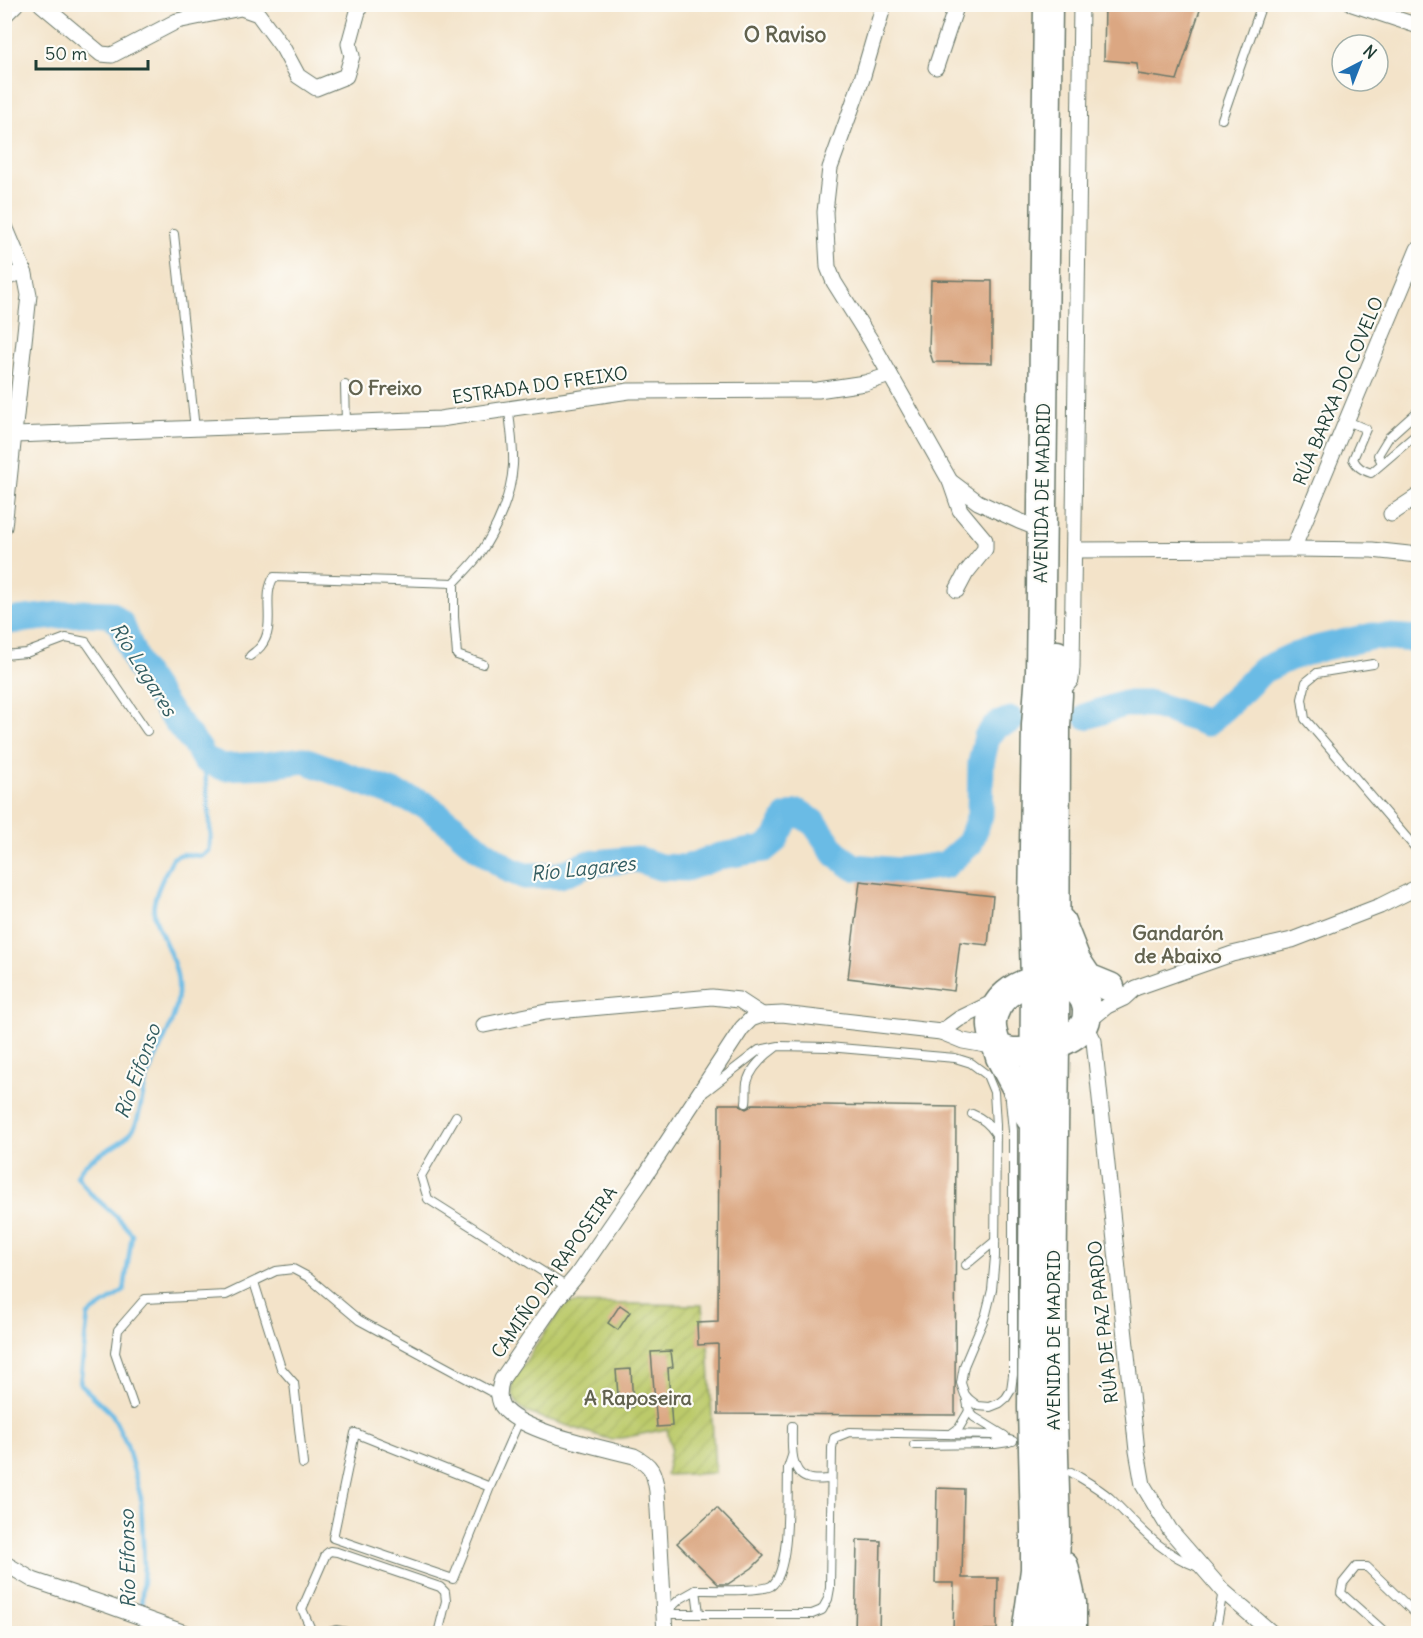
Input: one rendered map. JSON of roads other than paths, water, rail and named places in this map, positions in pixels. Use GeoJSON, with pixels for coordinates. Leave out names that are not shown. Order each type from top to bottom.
{"type":"FeatureCollection","features":[{"type":"Feature","properties":{"kind":"highway","name":"AVENIDA DE MADRID"},"geometry":{"type":"LineString","coordinates":[[1048,4],[1040,673],[1036,725],[1044,909],[1076,1006],[1055,1089],[1053,1418],[1056,1529],[1055,1572],[1048,1634]]}},
{"type":"Feature","properties":{"kind":"highway","name":"AVENIDA DE MADRID"},"geometry":{"type":"LineString","coordinates":[[1044,909],[1058,695],[1064,4]]}},
{"type":"Feature","properties":{"kind":"highway"},"geometry":{"type":"LineString","coordinates":[[997,1047],[1015,1052],[1076,1006],[1088,978],[1044,909]]}},
{"type":"Feature","properties":{"kind":"highway"},"geometry":{"type":"LineString","coordinates":[[1034,1129],[1020,1095],[1000,1057],[991,1024],[1044,909]]}},
{"type":"Feature","properties":{"kind":"highway"},"geometry":{"type":"LineString","coordinates":[[1004,997],[1023,984],[1076,1006]]}},
{"type":"Feature","properties":{"kind":"highway","name":"AVENIDA DE MADRID"},"geometry":{"type":"LineString","coordinates":[[1026,1634],[1034,1579],[1035,1530],[1032,1408],[1034,1129],[1076,1006]]}},
{"type":"Feature","properties":{"kind":"highway"},"geometry":{"type":"LineString","coordinates":[[1056,1529],[1072,1602],[1072,1634]]}},
{"type":"Feature","properties":{"kind":"street"},"geometry":{"type":"LineString","coordinates":[[4,16],[16,4]]}},
{"type":"Feature","properties":{"kind":"street"},"geometry":{"type":"LineString","coordinates":[[41,4],[101,54],[112,55],[177,21],[242,8],[258,14],[283,48],[298,76],[316,88],[346,76],[352,56],[349,44],[360,4]]}},
{"type":"Feature","properties":{"kind":"street"},"geometry":{"type":"LineString","coordinates":[[884,4],[862,80],[830,168],[825,212],[828,267],[834,282],[871,341],[950,481],[960,510],[985,540],[985,549],[966,573],[957,590]]}},
{"type":"Feature","properties":{"kind":"street"},"geometry":{"type":"LineString","coordinates":[[936,67],[957,4]]}},
{"type":"Feature","properties":{"kind":"street"},"geometry":{"type":"LineString","coordinates":[[1058,695],[1071,680],[1081,4]]}},
{"type":"Feature","properties":{"kind":"street"},"geometry":{"type":"LineString","coordinates":[[1352,4],[1419,26]]}},
{"type":"Feature","properties":{"kind":"street"},"geometry":{"type":"LineString","coordinates":[[4,224],[25,274],[29,295],[5,521]]}},
{"type":"Feature","properties":{"kind":"street","name":"RÚA BARXA DO COVELO"},"geometry":{"type":"LineString","coordinates":[[1293,549],[1419,249]]}},
{"type":"Feature","properties":{"kind":"street","name":"ESTRADA DO FREIXO"},"geometry":{"type":"LineString","coordinates":[[15,435],[440,419],[629,391],[818,390],[865,383],[890,375]]}},
{"type":"Feature","properties":{"kind":"street"},"geometry":{"type":"LineString","coordinates":[[950,481],[978,502],[1042,530]]}},
{"type":"Feature","properties":{"kind":"street"},"geometry":{"type":"LineString","coordinates":[[1391,514],[1419,496]]}},
{"type":"Feature","properties":{"kind":"street"},"geometry":{"type":"LineString","coordinates":[[1074,550],[1372,550],[1419,555]]}},
{"type":"Feature","properties":{"kind":"street"},"geometry":{"type":"LineString","coordinates":[[1076,1006],[1232,954],[1292,940],[1380,906],[1419,887]]}},
{"type":"Feature","properties":{"kind":"street"},"geometry":{"type":"LineString","coordinates":[[484,1024],[546,1012],[712,997],[739,1000],[762,1015],[807,1016],[941,1032],[963,1041],[997,1047]]}},
{"type":"Feature","properties":{"kind":"street"},"geometry":{"type":"LineString","coordinates":[[941,1032],[959,1019],[1004,997]]}},
{"type":"Feature","properties":{"kind":"street","name":"RÚA DE PAZ PARDO"},"geometry":{"type":"LineString","coordinates":[[1076,1006],[1094,1041],[1137,1451],[1143,1485],[1170,1530],[1223,1591],[1273,1634]]}},
{"type":"Feature","properties":{"kind":"street","name":"CAMIÑO DA RAPOSEIRA"},"geometry":{"type":"LineString","coordinates":[[499,1396],[502,1379],[556,1299],[577,1275],[635,1191],[742,1028],[751,1019],[762,1015]]}},
{"type":"Feature","properties":{"kind":"street"},"geometry":{"type":"LineString","coordinates":[[499,1396],[502,1406],[519,1420],[571,1439],[634,1456],[650,1467],[654,1474],[657,1491],[665,1634]]}},
{"type":"Feature","properties":{"kind":"street"},"geometry":{"type":"LineString","coordinates":[[4,1563],[33,1580],[188,1634]]}},
{"type":"Feature","properties":{"kind":"lane"},"geometry":{"type":"LineString","coordinates":[[1222,119],[1262,4]]}},
{"type":"Feature","properties":{"kind":"lane"},"geometry":{"type":"LineString","coordinates":[[174,234],[195,429]]}},
{"type":"Feature","properties":{"kind":"lane"},"geometry":{"type":"LineString","coordinates":[[345,385],[346,423]]}},
{"type":"Feature","properties":{"kind":"lane"},"geometry":{"type":"LineString","coordinates":[[483,664],[457,655],[454,583],[478,556],[493,531],[512,480],[514,462],[508,409]]}},
{"type":"Feature","properties":{"kind":"lane"},"geometry":{"type":"LineString","coordinates":[[1382,463],[1378,455],[1389,436],[1419,411]]}},
{"type":"Feature","properties":{"kind":"lane"},"geometry":{"type":"LineString","coordinates":[[1347,421],[1366,429],[1353,459],[1362,470],[1371,473],[1419,433]]}},
{"type":"Feature","properties":{"kind":"lane"},"geometry":{"type":"LineString","coordinates":[[250,656],[262,645],[269,628],[269,584],[274,577],[454,583]]}},
{"type":"Feature","properties":{"kind":"lane"},"geometry":{"type":"LineString","coordinates":[[4,655],[26,653],[66,638],[86,642],[147,731]]}},
{"type":"Feature","properties":{"kind":"lane"},"geometry":{"type":"LineString","coordinates":[[1373,664],[1317,673],[1306,682],[1302,699],[1305,719],[1419,851]]}},
{"type":"Feature","properties":{"kind":"lane"},"geometry":{"type":"LineString","coordinates":[[747,1103],[747,1081],[753,1070],[765,1056],[779,1046]]}},
{"type":"Feature","properties":{"kind":"lane"},"geometry":{"type":"LineString","coordinates":[[698,1098],[759,1050],[779,1046],[828,1047],[955,1058],[971,1063],[987,1075],[994,1092],[996,1134],[993,1290],[986,1314],[964,1366],[961,1383],[969,1411],[974,1417],[1016,1443]]}},
{"type":"Feature","properties":{"kind":"lane"},"geometry":{"type":"LineString","coordinates":[[965,1395],[978,1406],[990,1407],[1000,1403],[1011,1390],[1013,1375],[1013,1143],[1010,1074]]}},
{"type":"Feature","properties":{"kind":"lane"},"geometry":{"type":"LineString","coordinates":[[972,1114],[982,1118],[996,1134]]}},
{"type":"Feature","properties":{"kind":"lane"},"geometry":{"type":"LineString","coordinates":[[456,1116],[421,1176],[429,1199],[567,1287]]}},
{"type":"Feature","properties":{"kind":"lane"},"geometry":{"type":"LineString","coordinates":[[966,1265],[995,1241]]}},
{"type":"Feature","properties":{"kind":"lane"},"geometry":{"type":"LineString","coordinates":[[133,1405],[115,1353],[118,1330],[145,1299],[226,1294],[276,1271],[293,1269],[308,1277],[359,1320],[499,1396]]}},
{"type":"Feature","properties":{"kind":"lane"},"geometry":{"type":"LineString","coordinates":[[254,1282],[281,1368],[294,1383],[303,1464]]}},
{"type":"Feature","properties":{"kind":"lane"},"geometry":{"type":"LineString","coordinates":[[951,1434],[959,1428],[969,1411]]}},
{"type":"Feature","properties":{"kind":"lane"},"geometry":{"type":"LineString","coordinates":[[490,1486],[355,1433],[333,1538],[453,1579],[519,1420]]}},
{"type":"Feature","properties":{"kind":"lane"},"geometry":{"type":"LineString","coordinates":[[664,1614],[680,1599],[696,1590],[771,1587],[780,1575],[785,1557],[792,1426]]}},
{"type":"Feature","properties":{"kind":"lane"},"geometry":{"type":"LineString","coordinates":[[664,1614],[812,1614],[822,1610],[828,1599],[830,1588],[832,1448],[834,1438],[840,1434],[849,1432],[992,1435],[1016,1443]]}},
{"type":"Feature","properties":{"kind":"lane"},"geometry":{"type":"LineString","coordinates":[[914,1445],[1016,1443]]}},
{"type":"Feature","properties":{"kind":"lane"},"geometry":{"type":"LineString","coordinates":[[792,1456],[802,1476],[809,1479],[831,1479]]}},
{"type":"Feature","properties":{"kind":"lane"},"geometry":{"type":"LineString","coordinates":[[1071,1472],[1108,1497],[1159,1547],[1188,1563],[1205,1569]]}},
{"type":"Feature","properties":{"kind":"lane"},"geometry":{"type":"LineString","coordinates":[[313,1634],[302,1609],[326,1554],[330,1551],[440,1587],[445,1592],[446,1601],[438,1634]]}},
{"type":"Feature","properties":{"kind":"lane"},"geometry":{"type":"LineString","coordinates":[[1387,1634],[1341,1593],[1344,1583],[1356,1568],[1367,1567],[1419,1616]]}},
{"type":"Feature","properties":{"kind":"lane"},"geometry":{"type":"LineString","coordinates":[[696,1590],[699,1613]]}},
{"type":"Feature","properties":{"kind":"lane"},"geometry":{"type":"LineString","coordinates":[[1215,1634],[1223,1591]]}},
{"type":"Feature","properties":{"kind":"lane"},"geometry":{"type":"LineString","coordinates":[[323,1634],[336,1630],[358,1634]]}},
{"type":"Feature","properties":{"kind":"waterway","name":"Río Lagares"},"geometry":{"type":"LineString","coordinates":[[8,621],[80,613],[110,614],[121,624],[138,666],[204,759],[223,767],[304,760],[425,805],[481,850],[510,870],[525,876],[560,875],[587,864],[637,859],[660,867],[686,868],[720,856],[764,849],[775,840],[787,817],[800,813],[815,824],[836,854],[854,867],[899,871],[945,865],[970,843],[980,815],[981,763],[987,737],[997,725],[1011,720]]}},
{"type":"Feature","properties":{"kind":"waterway","name":"Río Lagares"},"geometry":{"type":"LineString","coordinates":[[1087,716],[1124,704],[1152,704],[1207,723],[1263,670],[1291,657],[1373,636],[1418,639]]}},
{"type":"Feature","properties":{"kind":"waterway","name":"Río Eifonso"},"geometry":{"type":"LineString","coordinates":[[142,1613],[144,1565],[141,1498],[127,1445],[112,1414],[80,1384],[88,1315],[124,1291],[132,1234],[90,1193],[77,1176],[89,1161],[122,1140],[135,1126],[147,1078],[174,1014],[178,992],[177,973],[156,920],[154,904],[159,887],[173,858],[182,854],[201,856],[209,851],[211,836],[204,759]]}},
{"type":"Feature","properties":{"kind":"waterway","name":"Río Eifonso"},"geometry":{"type":"LineString","coordinates":[[143,1621],[146,1634]]}},
{"type":"Feature","properties":{"kind":"district","name":"O Raviso"},"geometry":{"type":"Point","coordinates":[785,34]}},
{"type":"Feature","properties":{"kind":"district","name":"O Freixo"},"geometry":{"type":"Point","coordinates":[385,387]}},
{"type":"Feature","properties":{"kind":"district","name":"Gandarón de Abaixo"},"geometry":{"type":"Point","coordinates":[1178,944]}},
{"type":"Feature","properties":{"kind":"district","name":"A Raposeira"},"geometry":{"type":"Point","coordinates":[638,1397]}}]}
